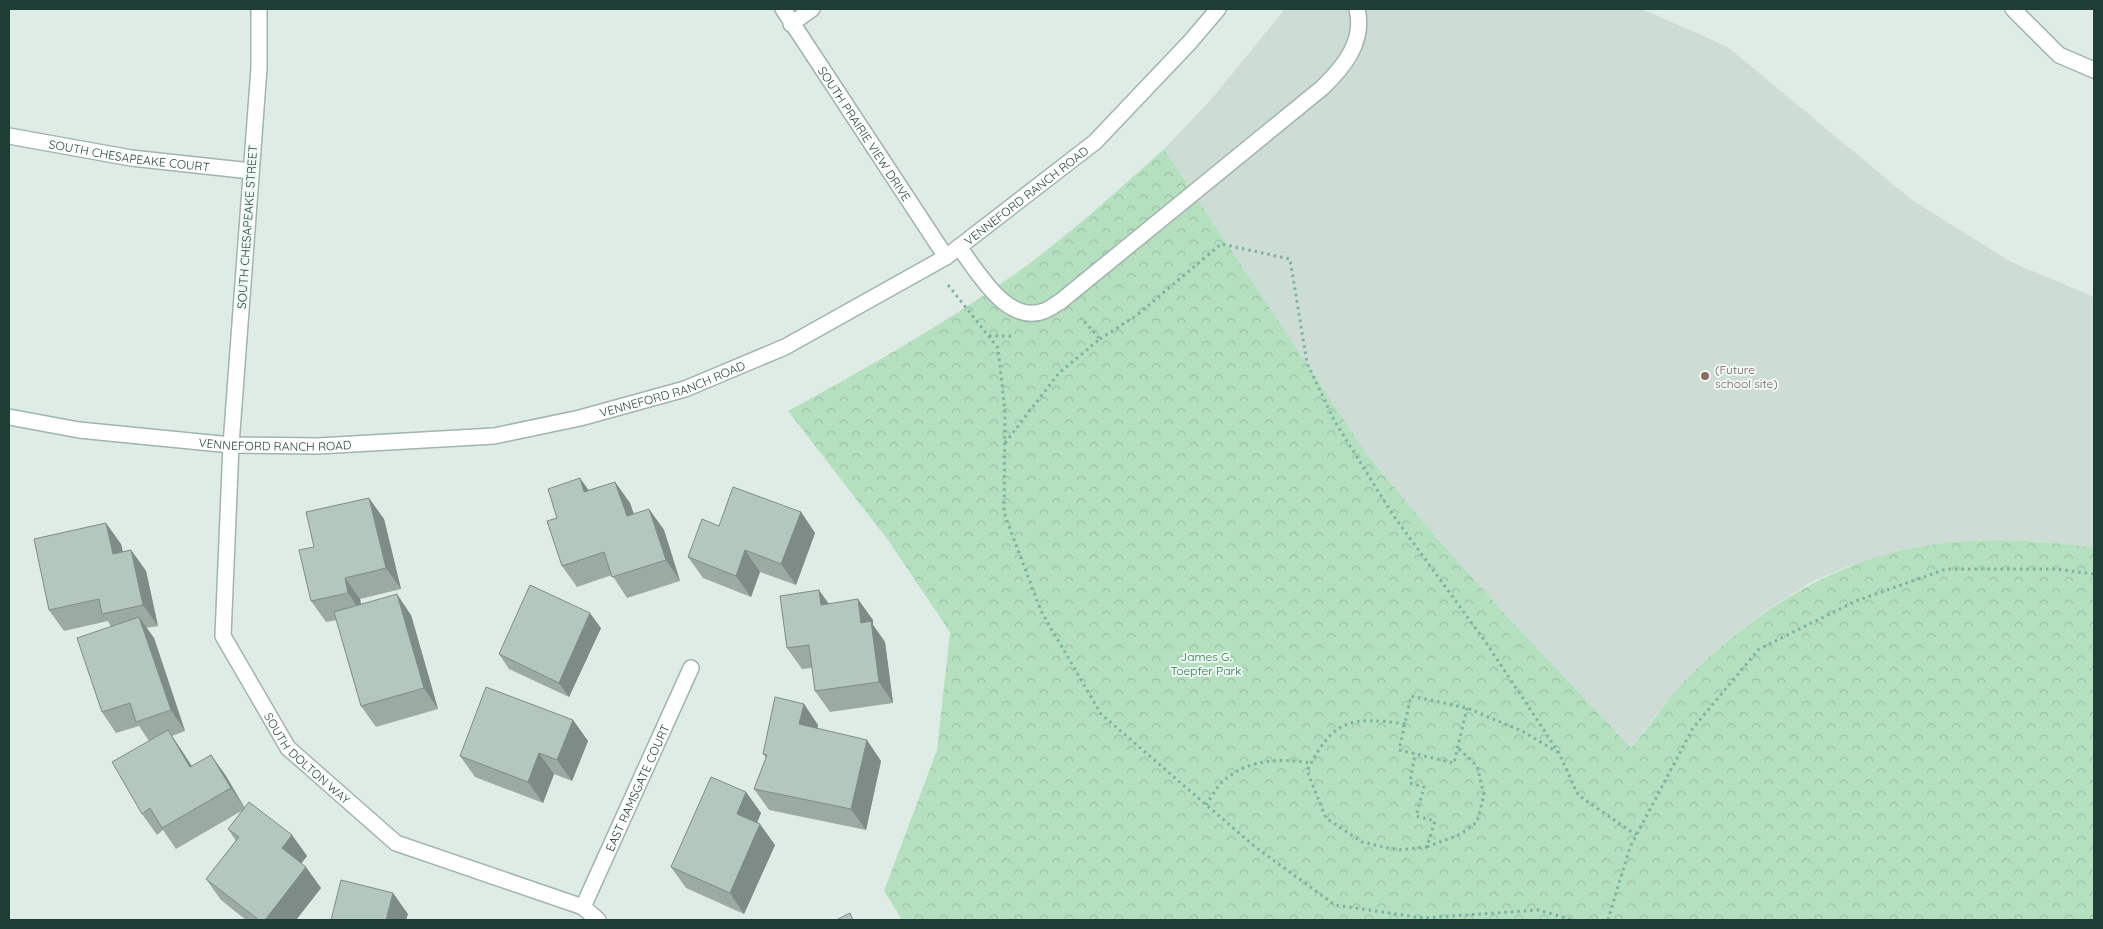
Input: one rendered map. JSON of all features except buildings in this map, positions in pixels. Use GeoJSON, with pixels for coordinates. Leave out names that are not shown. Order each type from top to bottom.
{"type":"FeatureCollection","features":[{"type":"Feature","properties":{"kind":"street","name":"SOUTH CHESAPEAKE STREET"},"geometry":{"type":"LineString","coordinates":[[231,445],[259,68],[259,9]]}},
{"type":"Feature","properties":{"kind":"street","name":"SOUTH PRAIRIE VIEW DRIVE"},"geometry":{"type":"LineString","coordinates":[[782,9],[946,257]]}},
{"type":"Feature","properties":{"kind":"street"},"geometry":{"type":"LineString","coordinates":[[791,24],[812,9]]}},
{"type":"Feature","properties":{"kind":"street","name":"VENNEFORD RANCH ROAD"},"geometry":{"type":"LineString","coordinates":[[9,416],[79,430],[231,445],[318,446],[494,436],[580,418],[685,389],[785,347],[959,248],[1095,142],[1190,42],[1218,9]]}},
{"type":"Feature","properties":{"kind":"street"},"geometry":{"type":"LineString","coordinates":[[959,248],[999,299],[1009,306],[1031,312],[1043,311],[1061,301],[1322,88],[1341,69],[1358,39],[1357,9]]}},
{"type":"Feature","properties":{"kind":"street"},"geometry":{"type":"LineString","coordinates":[[2013,9],[2059,55],[2094,70]]}},
{"type":"Feature","properties":{"kind":"street","name":"SOUTH CHESAPEAKE COURT"},"geometry":{"type":"LineString","coordinates":[[9,136],[132,158],[251,171]]}},
{"type":"Feature","properties":{"kind":"street","name":"SOUTH DOLTON WAY"},"geometry":{"type":"LineString","coordinates":[[231,445],[223,636],[288,748],[396,843],[583,907],[598,920]]}},
{"type":"Feature","properties":{"kind":"street","name":"EAST RAMSGATE COURT"},"geometry":{"type":"LineString","coordinates":[[583,907],[691,668]]}},
{"type":"Feature","properties":{"kind":"path"},"geometry":{"type":"LineString","coordinates":[[1005,444],[1059,373],[1100,339],[1137,315],[1221,244],[1290,259],[1307,363],[1334,420],[1394,515],[1487,644],[1560,753],[1578,795],[1636,835]]}},
{"type":"Feature","properties":{"kind":"path"},"geometry":{"type":"LineString","coordinates":[[932,265],[998,348],[1005,411],[1004,513],[1041,611],[1101,714],[1254,846],[1335,905],[1423,918],[1538,910],[1572,920]]}},
{"type":"Feature","properties":{"kind":"path"},"geometry":{"type":"LineString","coordinates":[[1074,320],[1082,317],[1100,339]]}},
{"type":"Feature","properties":{"kind":"path"},"geometry":{"type":"LineString","coordinates":[[989,336],[1015,336]]}},
{"type":"Feature","properties":{"kind":"path"},"geometry":{"type":"LineString","coordinates":[[1608,920],[1630,847],[1693,728],[1759,649],[1856,601],[1946,569],[2056,569],[2094,574]]}},
{"type":"Feature","properties":{"kind":"path"},"geometry":{"type":"LineString","coordinates":[[1467,708],[1454,763],[1399,750],[1411,696],[1467,708],[1524,732],[1560,753]]}},
{"type":"Feature","properties":{"kind":"path"},"geometry":{"type":"LineString","coordinates":[[1405,724],[1379,720],[1356,721],[1335,730],[1322,743],[1307,771],[1326,818],[1362,842],[1397,850],[1427,847],[1461,834],[1478,822],[1484,795],[1477,766],[1457,748]]}},
{"type":"Feature","properties":{"kind":"path"},"geometry":{"type":"LineString","coordinates":[[1415,754],[1410,783],[1424,787],[1416,816],[1435,821],[1427,847]]}},
{"type":"Feature","properties":{"kind":"path"},"geometry":{"type":"LineString","coordinates":[[1206,805],[1222,782],[1252,764],[1283,758],[1311,763]]}},
{"type":"Feature","properties":{"kind":"shaded area","name":"(Future school site)"},"geometry":{"type":"Polygon","coordinates":[[[1285,9],[1642,9],[1728,47],[1912,200],[2011,262],[2094,297],[2094,547],[2034,541],[1983,540],[1935,544],[1849,566],[1811,582],[1764,612],[1729,639],[1691,673],[1631,748],[1507,616],[1436,537],[1368,456],[1164,149],[1209,102],[1285,9]]]}},
{"type":"Feature","properties":{"kind":"green space","name":"James G. Toepfer Park"},"geometry":{"type":"Polygon","coordinates":[[[1164,149],[1368,456],[1436,537],[1507,616],[1631,748],[1684,681],[1719,648],[1775,606],[1804,588],[1835,573],[1867,560],[1936,544],[2015,541],[2094,547],[2094,920],[902,920],[884,891],[937,750],[950,632],[888,540],[788,411],[902,346],[1012,276],[1071,231],[1164,149]]]}},
{"type":"Feature","properties":{"kind":"place","name":"(Future school site)"},"geometry":{"type":"Point","coordinates":[1705,376]}}]}
